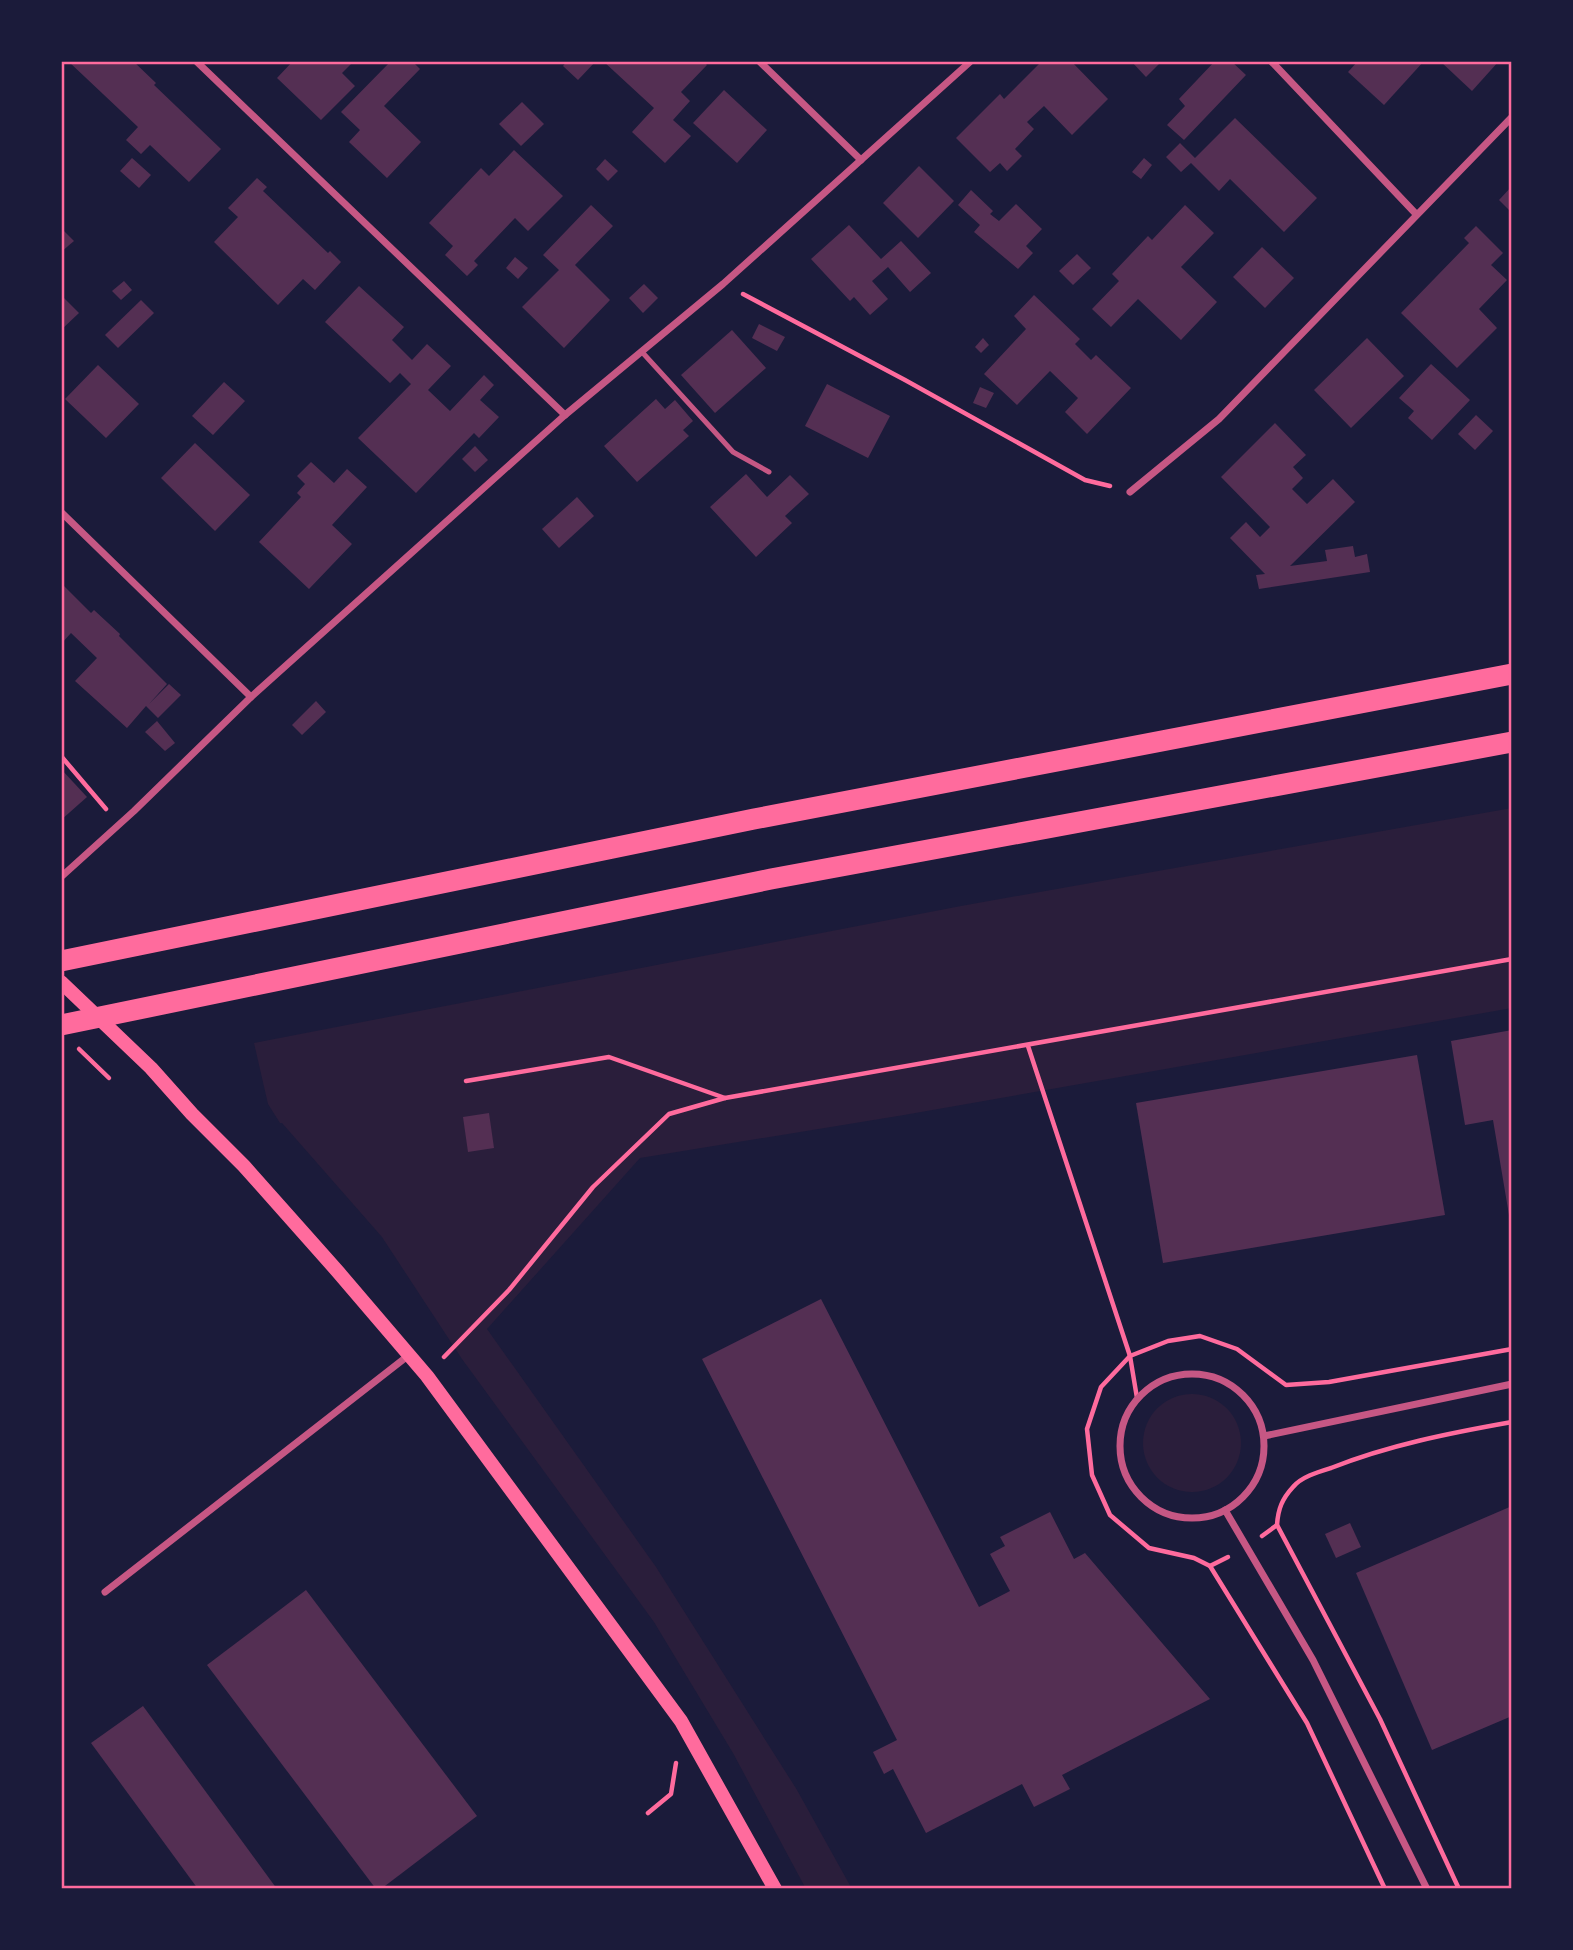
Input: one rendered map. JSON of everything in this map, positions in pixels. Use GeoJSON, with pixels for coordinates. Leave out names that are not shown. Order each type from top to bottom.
{"type":"FeatureCollection","features":[{"type":"Feature","properties":{"kind":"highway"},"geometry":{"type":"LineString","coordinates":[[61,961],[754,819],[1512,674]]}},
{"type":"Feature","properties":{"kind":"highway"},"geometry":{"type":"LineString","coordinates":[[66,1033],[784,876],[1512,742]]}},
{"type":"Feature","properties":{"kind":"main road"},"geometry":{"type":"LineString","coordinates":[[61,982],[151,1068],[340,1273],[427,1376],[681,1721],[775,1889]]}},
{"type":"Feature","properties":{"kind":"street"},"geometry":{"type":"LineString","coordinates":[[196,61],[565,415]]}},
{"type":"Feature","properties":{"kind":"street"},"geometry":{"type":"LineString","coordinates":[[759,61],[861,160]]}},
{"type":"Feature","properties":{"kind":"street"},"geometry":{"type":"LineString","coordinates":[[61,877],[251,696],[565,415],[723,284],[971,61]]}},
{"type":"Feature","properties":{"kind":"street"},"geometry":{"type":"LineString","coordinates":[[1271,61],[1416,214]]}},
{"type":"Feature","properties":{"kind":"street"},"geometry":{"type":"LineString","coordinates":[[1130,492],[1219,419],[1512,117]]}},
{"type":"Feature","properties":{"kind":"street"},"geometry":{"type":"LineString","coordinates":[[61,512],[251,696]]}},
{"type":"Feature","properties":{"kind":"street"},"geometry":{"type":"LineString","coordinates":[[105,1592],[409,1355]]}},
{"type":"Feature","properties":{"kind":"street"},"geometry":{"type":"LineString","coordinates":[[1178,1374],[1201,1374],[1224,1380],[1244,1394],[1257,1413],[1264,1436],[1264,1458],[1256,1479],[1243,1497],[1225,1510],[1204,1517],[1182,1517],[1161,1511],[1142,1499],[1129,1481],[1121,1460],[1122,1427],[1137,1398],[1156,1383],[1178,1374]]}},
{"type":"Feature","properties":{"kind":"street"},"geometry":{"type":"LineString","coordinates":[[1264,1436],[1512,1384]]}},
{"type":"Feature","properties":{"kind":"street"},"geometry":{"type":"LineString","coordinates":[[1225,1510],[1313,1660],[1427,1889]]}},
{"type":"Feature","properties":{"kind":"lane"},"geometry":{"type":"LineString","coordinates":[[642,352],[733,452],[769,472]]}},
{"type":"Feature","properties":{"kind":"path"},"geometry":{"type":"LineString","coordinates":[[723,284],[905,380],[1085,480],[1130,492]]}},
{"type":"Feature","properties":{"kind":"path"},"geometry":{"type":"LineString","coordinates":[[61,756],[119,824]]}},
{"type":"Feature","properties":{"kind":"path"},"geometry":{"type":"LineString","coordinates":[[427,1376],[509,1290],[593,1187],[669,1114],[725,1098],[1512,959]]}},
{"type":"Feature","properties":{"kind":"path"},"geometry":{"type":"LineString","coordinates":[[66,1033],[109,1078]]}},
{"type":"Feature","properties":{"kind":"path"},"geometry":{"type":"LineString","coordinates":[[1028,1046],[1130,1356],[1137,1398]]}},
{"type":"Feature","properties":{"kind":"path"},"geometry":{"type":"LineString","coordinates":[[466,1081],[609,1057],[725,1098]]}},
{"type":"Feature","properties":{"kind":"path"},"geometry":{"type":"LineString","coordinates":[[1459,1889],[1380,1719],[1277,1525],[1278,1509],[1294,1485],[1367,1454],[1440,1435],[1512,1422]]}},
{"type":"Feature","properties":{"kind":"path"},"geometry":{"type":"LineString","coordinates":[[648,1813],[664,1799]]}},
{"type":"Feature","properties":{"kind":"shaded area"},"geometry":{"type":"Polygon","coordinates":[[[1512,808],[1512,1008],[904,1115],[640,1158],[487,1329],[656,1567],[797,1790],[852,1889],[806,1889],[733,1753],[654,1622],[462,1359],[382,1237],[280,1123],[268,1104],[254,1043],[961,906],[1512,808]]]}},
{"type":"Feature","properties":{"kind":"shaded area"},"geometry":{"type":"Polygon","coordinates":[[[1192,1394],[1211,1398],[1227,1408],[1237,1424],[1241,1443],[1237,1462],[1227,1478],[1211,1488],[1192,1492],[1173,1488],[1157,1478],[1147,1462],[1143,1443],[1147,1424],[1157,1408],[1173,1398],[1192,1394]]]}},
{"type":"Feature","properties":{"kind":"building"},"geometry":{"type":"Polygon","coordinates":[[[68,61],[133,61],[156,83],[154,85],[221,149],[189,182],[150,145],[141,154],[126,140],[138,127],[68,61]]]}},
{"type":"Feature","properties":{"kind":"building"},"geometry":{"type":"Polygon","coordinates":[[[293,61],[354,61],[342,73],[355,86],[321,120],[277,78],[293,61]]]}},
{"type":"Feature","properties":{"kind":"building"},"geometry":{"type":"Polygon","coordinates":[[[391,61],[412,61],[420,69],[384,106],[421,142],[387,178],[349,142],[360,130],[341,112],[391,61]]]}},
{"type":"Feature","properties":{"kind":"building"},"geometry":{"type":"Polygon","coordinates":[[[567,61],[596,61],[578,80],[563,66],[567,61]]]}},
{"type":"Feature","properties":{"kind":"building"},"geometry":{"type":"Polygon","coordinates":[[[603,61],[703,61],[707,65],[681,92],[690,101],[673,120],[691,136],[665,163],[632,132],[654,108],[603,61]]]}},
{"type":"Feature","properties":{"kind":"building"},"geometry":{"type":"Polygon","coordinates":[[[1042,61],[1071,61],[1108,99],[1072,135],[1044,106],[1027,122],[1034,129],[1015,149],[1022,156],[1007,171],[1000,163],[990,172],[956,138],[1000,94],[1004,99],[1042,61]]]}},
{"type":"Feature","properties":{"kind":"building"},"geometry":{"type":"Polygon","coordinates":[[[1131,61],[1162,61],[1146,77],[1131,61]]]}},
{"type":"Feature","properties":{"kind":"building"},"geometry":{"type":"Polygon","coordinates":[[[1215,61],[1231,61],[1246,75],[1184,140],[1167,125],[1185,106],[1179,99],[1215,61]]]}},
{"type":"Feature","properties":{"kind":"building"},"geometry":{"type":"Polygon","coordinates":[[[1358,61],[1424,61],[1384,105],[1348,72],[1358,61]]]}},
{"type":"Feature","properties":{"kind":"building"},"geometry":{"type":"Polygon","coordinates":[[[1440,61],[1499,61],[1472,91],[1440,61]]]}},
{"type":"Feature","properties":{"kind":"building"},"geometry":{"type":"Polygon","coordinates":[[[724,90],[767,130],[737,163],[693,123],[724,90]]]}},
{"type":"Feature","properties":{"kind":"building"},"geometry":{"type":"Polygon","coordinates":[[[522,102],[544,124],[521,146],[499,124],[522,102]]]}},
{"type":"Feature","properties":{"kind":"building"},"geometry":{"type":"Polygon","coordinates":[[[1235,118],[1317,198],[1284,232],[1230,179],[1219,191],[1191,163],[1181,172],[1166,157],[1180,143],[1195,158],[1235,118]]]}},
{"type":"Feature","properties":{"kind":"building"},"geometry":{"type":"Polygon","coordinates":[[[514,150],[563,196],[528,231],[515,218],[474,261],[478,265],[467,276],[445,255],[453,246],[429,223],[481,168],[489,176],[514,150]]]}},
{"type":"Feature","properties":{"kind":"building"},"geometry":{"type":"Polygon","coordinates":[[[132,158],[151,175],[139,188],[120,171],[132,158]]]}},
{"type":"Feature","properties":{"kind":"building"},"geometry":{"type":"Polygon","coordinates":[[[1144,158],[1152,165],[1141,179],[1132,172],[1144,158]]]}},
{"type":"Feature","properties":{"kind":"building"},"geometry":{"type":"Polygon","coordinates":[[[605,159],[618,171],[608,181],[596,169],[605,159]]]}},
{"type":"Feature","properties":{"kind":"building"},"geometry":{"type":"Polygon","coordinates":[[[919,166],[954,201],[918,238],[883,203],[919,166]]]}},
{"type":"Feature","properties":{"kind":"building"},"geometry":{"type":"Polygon","coordinates":[[[257,178],[267,187],[263,191],[341,262],[315,290],[303,279],[278,305],[214,242],[238,217],[228,208],[257,178]]]}},
{"type":"Feature","properties":{"kind":"building"},"geometry":{"type":"Polygon","coordinates":[[[1512,186],[1512,213],[1499,200],[1512,186]]]}},
{"type":"Feature","properties":{"kind":"building"},"geometry":{"type":"Polygon","coordinates":[[[971,190],[993,211],[990,214],[999,221],[1016,204],[1042,229],[1026,246],[1033,253],[1018,269],[974,232],[980,225],[958,205],[971,190]]]}},
{"type":"Feature","properties":{"kind":"building"},"geometry":{"type":"Polygon","coordinates":[[[591,205],[613,226],[575,265],[610,300],[564,348],[522,307],[559,270],[543,255],[591,205]]]}},
{"type":"Feature","properties":{"kind":"building"},"geometry":{"type":"Polygon","coordinates":[[[1185,205],[1214,233],[1181,267],[1217,302],[1181,340],[1138,299],[1111,327],[1092,309],[1119,281],[1112,274],[1148,236],[1152,240],[1185,205]]]}},
{"type":"Feature","properties":{"kind":"building"},"geometry":{"type":"Polygon","coordinates":[[[849,225],[881,259],[901,241],[931,273],[910,292],[888,267],[872,281],[888,299],[870,315],[854,297],[850,301],[811,259],[849,225]]]}},
{"type":"Feature","properties":{"kind":"building"},"geometry":{"type":"Polygon","coordinates":[[[1476,226],[1503,253],[1491,265],[1507,280],[1479,309],[1497,328],[1457,368],[1401,313],[1469,243],[1464,238],[1476,226]]]}},
{"type":"Feature","properties":{"kind":"building"},"geometry":{"type":"Polygon","coordinates":[[[61,228],[74,241],[61,252],[61,228]]]}},
{"type":"Feature","properties":{"kind":"building"},"geometry":{"type":"Polygon","coordinates":[[[1262,247],[1294,278],[1265,308],[1233,277],[1262,247]]]}},
{"type":"Feature","properties":{"kind":"building"},"geometry":{"type":"Polygon","coordinates":[[[1077,254],[1091,268],[1073,285],[1059,271],[1077,254]]]}},
{"type":"Feature","properties":{"kind":"building"},"geometry":{"type":"Polygon","coordinates":[[[515,257],[528,268],[518,279],[506,268],[515,257]]]}},
{"type":"Feature","properties":{"kind":"building"},"geometry":{"type":"Polygon","coordinates":[[[124,281],[132,290],[121,300],[112,291],[124,281]]]}},
{"type":"Feature","properties":{"kind":"building"},"geometry":{"type":"Polygon","coordinates":[[[644,284],[658,298],[643,313],[629,298],[644,284]]]}},
{"type":"Feature","properties":{"kind":"building"},"geometry":{"type":"Polygon","coordinates":[[[359,286],[404,327],[392,340],[412,360],[427,344],[451,366],[428,390],[450,411],[484,375],[494,385],[480,400],[499,417],[479,438],[474,433],[416,493],[358,438],[411,384],[400,373],[390,383],[325,322],[359,286]]]}},
{"type":"Feature","properties":{"kind":"building"},"geometry":{"type":"Polygon","coordinates":[[[61,295],[79,313],[61,330],[61,295]]]}},
{"type":"Feature","properties":{"kind":"building"},"geometry":{"type":"Polygon","coordinates":[[[1034,295],[1080,339],[1075,344],[1091,360],[1096,355],[1131,388],[1087,434],[1065,412],[1078,398],[1050,371],[1017,405],[984,374],[1026,329],[1014,316],[1034,295]]]}},
{"type":"Feature","properties":{"kind":"building"},"geometry":{"type":"Polygon","coordinates":[[[141,300],[154,313],[118,348],[105,335],[141,300]]]}},
{"type":"Feature","properties":{"kind":"building"},"geometry":{"type":"Polygon","coordinates":[[[759,324],[785,337],[777,351],[752,338],[759,324]]]}},
{"type":"Feature","properties":{"kind":"building"},"geometry":{"type":"Polygon","coordinates":[[[732,330],[766,368],[715,413],[681,375],[732,330]]]}},
{"type":"Feature","properties":{"kind":"building"},"geometry":{"type":"Polygon","coordinates":[[[983,338],[989,345],[981,353],[975,347],[983,338]]]}},
{"type":"Feature","properties":{"kind":"building"},"geometry":{"type":"Polygon","coordinates":[[[1367,338],[1404,376],[1351,428],[1314,390],[1367,338]]]}},
{"type":"Feature","properties":{"kind":"building"},"geometry":{"type":"Polygon","coordinates":[[[1431,364],[1470,400],[1432,440],[1408,418],[1414,411],[1399,398],[1431,364]]]}},
{"type":"Feature","properties":{"kind":"building"},"geometry":{"type":"Polygon","coordinates":[[[98,365],[139,404],[106,438],[65,399],[98,365]]]}},
{"type":"Feature","properties":{"kind":"building"},"geometry":{"type":"Polygon","coordinates":[[[224,382],[245,401],[213,435],[192,416],[224,382]]]}},
{"type":"Feature","properties":{"kind":"building"},"geometry":{"type":"Polygon","coordinates":[[[827,384],[890,416],[868,458],[805,426],[827,384]]]}},
{"type":"Feature","properties":{"kind":"building"},"geometry":{"type":"Polygon","coordinates":[[[980,387],[994,393],[986,408],[973,403],[980,387]]]}},
{"type":"Feature","properties":{"kind":"building"},"geometry":{"type":"Polygon","coordinates":[[[656,399],[665,409],[675,400],[693,421],[683,430],[689,436],[637,482],[604,446],[656,399]]]}},
{"type":"Feature","properties":{"kind":"building"},"geometry":{"type":"Polygon","coordinates":[[[1476,415],[1493,431],[1475,450],[1458,434],[1476,415]]]}},
{"type":"Feature","properties":{"kind":"building"},"geometry":{"type":"Polygon","coordinates":[[[1275,423],[1306,455],[1293,467],[1303,478],[1292,489],[1307,504],[1333,479],[1355,502],[1290,566],[1327,561],[1325,550],[1353,546],[1355,557],[1367,554],[1370,572],[1259,589],[1256,575],[1265,574],[1230,538],[1246,522],[1260,537],[1270,527],[1221,477],[1275,423]]]}},
{"type":"Feature","properties":{"kind":"building"},"geometry":{"type":"Polygon","coordinates":[[[195,443],[250,495],[215,531],[161,478],[195,443]]]}},
{"type":"Feature","properties":{"kind":"building"},"geometry":{"type":"Polygon","coordinates":[[[475,446],[488,460],[475,472],[462,459],[475,446]]]}},
{"type":"Feature","properties":{"kind":"building"},"geometry":{"type":"Polygon","coordinates":[[[311,462],[334,483],[347,469],[367,487],[332,525],[352,544],[309,589],[259,542],[301,497],[297,493],[305,484],[297,476],[311,462]]]}},
{"type":"Feature","properties":{"kind":"building"},"geometry":{"type":"Polygon","coordinates":[[[746,474],[767,497],[790,475],[809,494],[785,516],[792,523],[756,557],[710,507],[746,474]]]}},
{"type":"Feature","properties":{"kind":"building"},"geometry":{"type":"Polygon","coordinates":[[[577,497],[594,516],[559,548],[542,529],[577,497]]]}},
{"type":"Feature","properties":{"kind":"building"},"geometry":{"type":"Polygon","coordinates":[[[61,583],[91,613],[94,610],[120,634],[167,684],[149,704],[169,684],[181,695],[158,718],[146,706],[127,728],[75,681],[97,658],[71,633],[61,644],[61,583]]]}},
{"type":"Feature","properties":{"kind":"building"},"geometry":{"type":"Polygon","coordinates":[[[316,701],[326,712],[302,735],[292,725],[316,701]]]}},
{"type":"Feature","properties":{"kind":"building"},"geometry":{"type":"Polygon","coordinates":[[[157,721],[175,743],[165,751],[145,732],[157,721]]]}},
{"type":"Feature","properties":{"kind":"building"},"geometry":{"type":"Polygon","coordinates":[[[61,769],[87,797],[61,820],[61,769]]]}},
{"type":"Feature","properties":{"kind":"building"},"geometry":{"type":"Polygon","coordinates":[[[1512,1030],[1510,1221],[1493,1120],[1465,1125],[1451,1041],[1512,1030]]]}},
{"type":"Feature","properties":{"kind":"building"},"geometry":{"type":"Polygon","coordinates":[[[1417,1055],[1445,1215],[1163,1263],[1136,1103],[1417,1055]]]}},
{"type":"Feature","properties":{"kind":"building"},"geometry":{"type":"Polygon","coordinates":[[[489,1113],[494,1148],[468,1152],[463,1117],[489,1113]]]}},
{"type":"Feature","properties":{"kind":"building"},"geometry":{"type":"Polygon","coordinates":[[[821,1299],[979,1607],[1010,1591],[990,1554],[1005,1546],[1000,1537],[1050,1512],[1074,1559],[1085,1553],[1210,1699],[1062,1775],[1070,1789],[1034,1807],[1022,1784],[926,1833],[893,1769],[884,1774],[873,1752],[897,1740],[702,1359],[821,1299]]]}},
{"type":"Feature","properties":{"kind":"building"},"geometry":{"type":"Polygon","coordinates":[[[1512,1506],[1512,1716],[1432,1750],[1356,1573],[1512,1506]]]}},
{"type":"Feature","properties":{"kind":"building"},"geometry":{"type":"Polygon","coordinates":[[[1350,1523],[1361,1547],[1336,1558],[1325,1534],[1350,1523]]]}},
{"type":"Feature","properties":{"kind":"building"},"geometry":{"type":"Polygon","coordinates":[[[306,1590],[477,1816],[381,1889],[376,1889],[207,1665],[306,1590]]]}},
{"type":"Feature","properties":{"kind":"building"},"geometry":{"type":"Polygon","coordinates":[[[143,1706],[277,1889],[198,1889],[91,1743],[143,1706]]]}}]}
